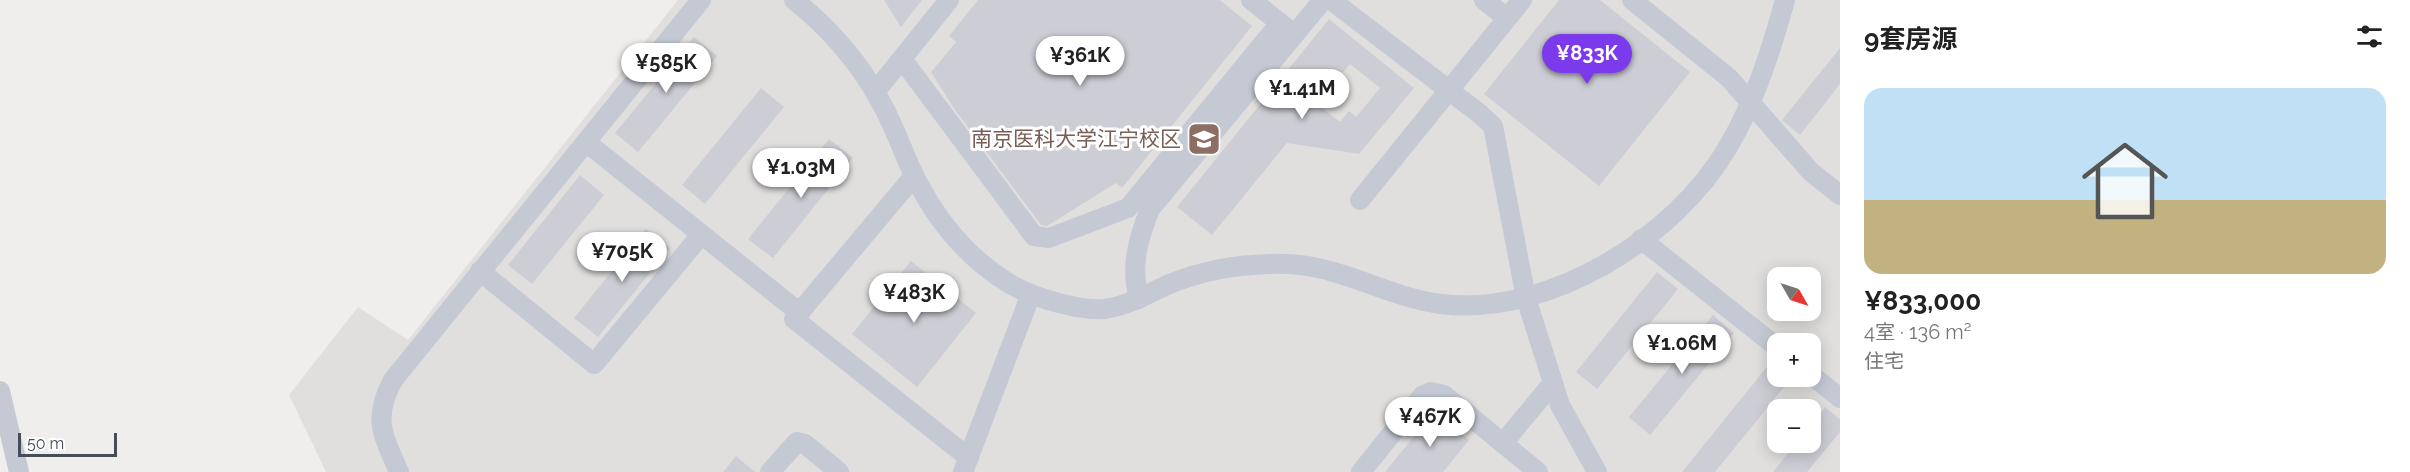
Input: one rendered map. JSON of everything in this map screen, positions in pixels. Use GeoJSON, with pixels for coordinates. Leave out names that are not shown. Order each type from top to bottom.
{"type":"FeatureCollection","features":[{"type":"Feature","properties":{"kind":"street"},"geometry":{"type":"LineString","coordinates":[[399,472],[381,430],[380,414],[384,397],[393,380],[701,0]]}},
{"type":"Feature","properties":{"kind":"street"},"geometry":{"type":"LineString","coordinates":[[794,0],[831,33],[855,60],[875,92],[914,176],[935,213],[956,242],[987,268],[1012,285],[1031,294],[1077,307],[1104,309],[1139,299],[1174,283],[1222,269],[1269,264],[1308,264],[1400,294],[1439,304],[1475,306],[1526,298],[1568,284],[1629,249],[1670,216],[1698,187],[1727,150],[1752,102],[1769,56],[1785,0]]}},
{"type":"Feature","properties":{"kind":"street"},"geometry":{"type":"LineString","coordinates":[[875,92],[949,0]]}},
{"type":"Feature","properties":{"kind":"street"},"geometry":{"type":"LineString","coordinates":[[1251,0],[1287,29]]}},
{"type":"Feature","properties":{"kind":"street"},"geometry":{"type":"LineString","coordinates":[[902,59],[1034,236],[1049,238],[1128,208],[1287,29],[1323,0]]}},
{"type":"Feature","properties":{"kind":"street"},"geometry":{"type":"LineString","coordinates":[[1332,0],[1493,126],[1526,298],[1552,384],[1578,440],[1597,472]]}},
{"type":"Feature","properties":{"kind":"street"},"geometry":{"type":"LineString","coordinates":[[1484,0],[1507,18]]}},
{"type":"Feature","properties":{"kind":"street"},"geometry":{"type":"LineString","coordinates":[[1360,200],[1522,0]]}},
{"type":"Feature","properties":{"kind":"street"},"geometry":{"type":"LineString","coordinates":[[1632,0],[1729,78],[1811,172],[1840,195]]}},
{"type":"Feature","properties":{"kind":"street"},"geometry":{"type":"LineString","coordinates":[[1139,299],[1135,284],[1135,256],[1140,233],[1150,209],[1287,29]]}},
{"type":"Feature","properties":{"kind":"street"},"geometry":{"type":"LineString","coordinates":[[586,142],[800,313]]}},
{"type":"Feature","properties":{"kind":"street"},"geometry":{"type":"LineString","coordinates":[[914,176],[794,319],[966,465],[1031,294]]}},
{"type":"Feature","properties":{"kind":"street"},"geometry":{"type":"LineString","coordinates":[[480,271],[594,364],[701,234]]}},
{"type":"Feature","properties":{"kind":"street"},"geometry":{"type":"LineString","coordinates":[[1641,239],[1767,339]]}},
{"type":"Feature","properties":{"kind":"street"},"geometry":{"type":"LineString","coordinates":[[1821,383],[1840,398]]}},
{"type":"Feature","properties":{"kind":"street"},"geometry":{"type":"LineString","coordinates":[[1503,443],[1552,384]]}},
{"type":"Feature","properties":{"kind":"street"},"geometry":{"type":"LineString","coordinates":[[0,391],[19,472]]}},
{"type":"Feature","properties":{"kind":"street"},"geometry":{"type":"LineString","coordinates":[[1361,472],[1422,396],[1431,392],[1444,395],[1538,472]]}},
{"type":"Feature","properties":{"kind":"street"},"geometry":{"type":"LineString","coordinates":[[770,472],[797,442],[805,444],[839,472]]}},
{"type":"Feature","properties":{"kind":"shaded area","name":"南京医科大学江宁校区"},"geometry":{"type":"Polygon","coordinates":[[[678,0],[1840,0],[1840,472],[326,472],[289,395],[358,307],[408,340],[678,0]]]}},
{"type":"Feature","properties":{"kind":"building"},"geometry":{"type":"Polygon","coordinates":[[[884,0],[922,0],[901,27],[884,0]]]}},
{"type":"Feature","properties":{"kind":"building"},"geometry":{"type":"Polygon","coordinates":[[[978,0],[1220,0],[1252,26],[1122,188],[1116,183],[1047,226],[1041,225],[955,110],[931,72],[956,42],[949,36],[978,0]]]}},
{"type":"Feature","properties":{"kind":"building"},"geometry":{"type":"Polygon","coordinates":[[[1559,0],[1600,0],[1690,72],[1599,186],[1484,94],[1559,0]]]}},
{"type":"Feature","properties":{"kind":"building"},"geometry":{"type":"Polygon","coordinates":[[[1329,19],[1414,88],[1359,154],[1287,143],[1212,235],[1177,207],[1329,19]],[[1350,64],[1317,104],[1340,122],[1349,111],[1356,117],[1380,88],[1350,64]]]}},
{"type":"Feature","properties":{"kind":"building"},"geometry":{"type":"Polygon","coordinates":[[[694,37],[717,56],[638,152],[615,133],[694,37]]]}},
{"type":"Feature","properties":{"kind":"building"},"geometry":{"type":"Polygon","coordinates":[[[1840,48],[1840,84],[1800,135],[1782,120],[1840,48]]]}},
{"type":"Feature","properties":{"kind":"building"},"geometry":{"type":"Polygon","coordinates":[[[761,88],[784,107],[705,204],[682,185],[761,88]]]}},
{"type":"Feature","properties":{"kind":"building"},"geometry":{"type":"Polygon","coordinates":[[[829,139],[853,158],[773,258],[748,239],[829,139]]]}},
{"type":"Feature","properties":{"kind":"building"},"geometry":{"type":"Polygon","coordinates":[[[580,175],[604,195],[532,284],[508,265],[580,175]]]}},
{"type":"Feature","properties":{"kind":"building"},"geometry":{"type":"Polygon","coordinates":[[[646,229],[670,248],[598,337],[574,318],[646,229]]]}},
{"type":"Feature","properties":{"kind":"building"},"geometry":{"type":"Polygon","coordinates":[[[911,261],[976,313],[917,387],[852,334],[911,261]]]}},
{"type":"Feature","properties":{"kind":"building"},"geometry":{"type":"Polygon","coordinates":[[[1657,272],[1678,289],[1597,389],[1576,372],[1657,272]]]}},
{"type":"Feature","properties":{"kind":"building"},"geometry":{"type":"Polygon","coordinates":[[[1713,315],[1734,333],[1650,435],[1629,417],[1713,315]]]}},
{"type":"Feature","properties":{"kind":"building"},"geometry":{"type":"Polygon","coordinates":[[[1767,367],[1767,387],[1784,387],[1774,399],[1767,399],[1767,408],[1715,472],[1682,472],[1767,367]]]}},
{"type":"Feature","properties":{"kind":"building"},"geometry":{"type":"Polygon","coordinates":[[[1825,407],[1840,419],[1840,432],[1807,472],[1773,472],[1788,453],[1821,453],[1821,412],[1825,407]]]}},
{"type":"Feature","properties":{"kind":"building"},"geometry":{"type":"Polygon","coordinates":[[[1434,412],[1469,440],[1443,472],[1385,472],[1434,412]]]}},
{"type":"Feature","properties":{"kind":"building"},"geometry":{"type":"Polygon","coordinates":[[[736,456],[755,472],[723,472],[736,456]]]}},
{"type":"Feature","properties":{"kind":"place","name":"南京医科大学江宁校区"},"geometry":{"type":"Point","coordinates":[1204,139]}}]}
